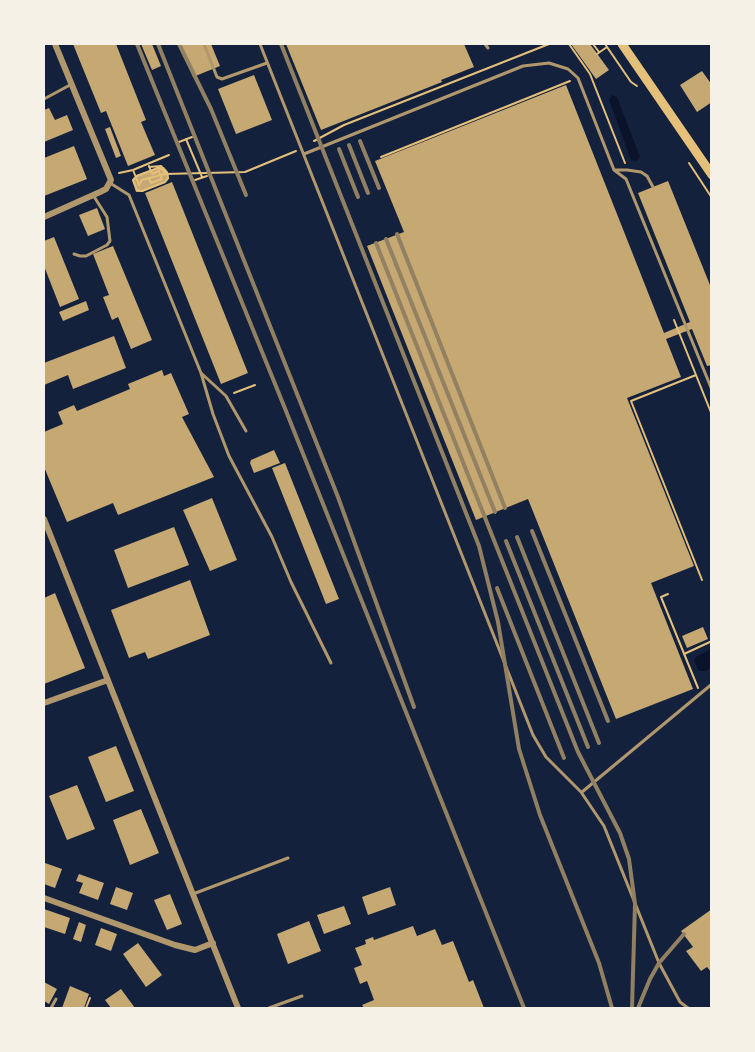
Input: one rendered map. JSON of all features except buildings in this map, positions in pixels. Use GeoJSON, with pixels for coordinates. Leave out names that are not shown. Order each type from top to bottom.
{"type":"FeatureCollection","features":[{"type":"Feature","properties":{"kind":"main road"},"geometry":{"type":"LineString","coordinates":[[622,44],[711,175]]}},
{"type":"Feature","properties":{"kind":"street"},"geometry":{"type":"LineString","coordinates":[[44,217],[106,189],[110,183],[110,175],[56,44]]}},
{"type":"Feature","properties":{"kind":"street"},"geometry":{"type":"LineString","coordinates":[[44,519],[238,1008]]}},
{"type":"Feature","properties":{"kind":"street"},"geometry":{"type":"LineString","coordinates":[[44,703],[108,680]]}},
{"type":"Feature","properties":{"kind":"street"},"geometry":{"type":"LineString","coordinates":[[44,898],[175,945],[195,950],[213,943]]}},
{"type":"Feature","properties":{"kind":"lane"},"geometry":{"type":"LineString","coordinates":[[204,44],[217,77],[222,79],[267,63]]}},
{"type":"Feature","properties":{"kind":"lane"},"geometry":{"type":"LineString","coordinates":[[260,44],[533,735],[546,757],[581,792],[604,826],[669,983],[680,1002],[688,1008]]}},
{"type":"Feature","properties":{"kind":"lane"},"geometry":{"type":"LineString","coordinates":[[485,44],[488,48]]}},
{"type":"Feature","properties":{"kind":"lane"},"geometry":{"type":"LineString","coordinates":[[303,154],[522,66],[549,63],[568,69],[578,78],[614,170],[626,179],[711,390]]}},
{"type":"Feature","properties":{"kind":"lane"},"geometry":{"type":"LineString","coordinates":[[44,99],[72,84]]}},
{"type":"Feature","properties":{"kind":"lane"},"geometry":{"type":"LineString","coordinates":[[614,170],[641,172],[647,176],[653,187]]}},
{"type":"Feature","properties":{"kind":"lane"},"geometry":{"type":"LineString","coordinates":[[110,183],[129,195],[201,373],[229,456],[272,537],[291,582],[331,663]]}},
{"type":"Feature","properties":{"kind":"lane"},"geometry":{"type":"LineString","coordinates":[[74,254],[86,256],[107,245],[110,241],[107,217],[93,195]]}},
{"type":"Feature","properties":{"kind":"lane"},"geometry":{"type":"LineString","coordinates":[[201,373],[226,396],[246,431]]}},
{"type":"Feature","properties":{"kind":"lane"},"geometry":{"type":"LineString","coordinates":[[581,792],[711,684]]}},
{"type":"Feature","properties":{"kind":"lane"},"geometry":{"type":"LineString","coordinates":[[194,894],[288,858]]}},
{"type":"Feature","properties":{"kind":"lane"},"geometry":{"type":"LineString","coordinates":[[269,1008],[302,996]]}},
{"type":"Feature","properties":{"kind":"lane"},"geometry":{"type":"LineString","coordinates":[[51,1008],[56,999]]}},
{"type":"Feature","properties":{"kind":"path"},"geometry":{"type":"LineString","coordinates":[[305,146],[344,125],[549,44]]}},
{"type":"Feature","properties":{"kind":"path"},"geometry":{"type":"LineString","coordinates":[[568,44],[587,69]]}},
{"type":"Feature","properties":{"kind":"path"},"geometry":{"type":"LineString","coordinates":[[593,44],[598,53],[607,46]]}},
{"type":"Feature","properties":{"kind":"path"},"geometry":{"type":"LineString","coordinates":[[381,157],[590,74]]}},
{"type":"Feature","properties":{"kind":"path"},"geometry":{"type":"LineString","coordinates":[[522,93],[524,100]]}},
{"type":"Feature","properties":{"kind":"path"},"geometry":{"type":"LineString","coordinates":[[496,104],[498,110]]}},
{"type":"Feature","properties":{"kind":"path"},"geometry":{"type":"LineString","coordinates":[[468,115],[471,121]]}},
{"type":"Feature","properties":{"kind":"path"},"geometry":{"type":"LineString","coordinates":[[441,126],[443,132]]}},
{"type":"Feature","properties":{"kind":"path"},"geometry":{"type":"LineString","coordinates":[[179,142],[192,137]]}},
{"type":"Feature","properties":{"kind":"path"},"geometry":{"type":"LineString","coordinates":[[414,137],[416,143]]}},
{"type":"Feature","properties":{"kind":"path"},"geometry":{"type":"LineString","coordinates":[[186,139],[202,177]]}},
{"type":"Feature","properties":{"kind":"path"},"geometry":{"type":"LineString","coordinates":[[387,147],[390,154]]}},
{"type":"Feature","properties":{"kind":"path"},"geometry":{"type":"LineString","coordinates":[[133,170],[140,185],[142,180],[165,174],[245,172],[296,150]]}},
{"type":"Feature","properties":{"kind":"path"},"geometry":{"type":"LineString","coordinates":[[110,175],[148,165],[169,155]]}},
{"type":"Feature","properties":{"kind":"path"},"geometry":{"type":"LineString","coordinates":[[148,165],[161,166],[168,178],[165,182],[142,191],[137,190],[133,180],[136,176],[158,168],[165,174]]}},
{"type":"Feature","properties":{"kind":"path"},"geometry":{"type":"LineString","coordinates":[[148,165],[152,174],[159,171],[162,179],[151,183],[149,178]]}},
{"type":"Feature","properties":{"kind":"path"},"geometry":{"type":"LineString","coordinates":[[195,180],[207,176]]}},
{"type":"Feature","properties":{"kind":"path"},"geometry":{"type":"LineString","coordinates":[[696,375],[631,401],[702,580]]}},
{"type":"Feature","properties":{"kind":"path"},"geometry":{"type":"LineString","coordinates":[[226,396],[255,385]]}},
{"type":"Feature","properties":{"kind":"path"},"geometry":{"type":"LineString","coordinates":[[637,416],[643,414]]}},
{"type":"Feature","properties":{"kind":"path"},"geometry":{"type":"LineString","coordinates":[[648,443],[654,441]]}},
{"type":"Feature","properties":{"kind":"path"},"geometry":{"type":"LineString","coordinates":[[659,471],[665,469]]}},
{"type":"Feature","properties":{"kind":"path"},"geometry":{"type":"LineString","coordinates":[[670,499],[676,496]]}},
{"type":"Feature","properties":{"kind":"path"},"geometry":{"type":"LineString","coordinates":[[681,526],[687,524]]}},
{"type":"Feature","properties":{"kind":"path"},"geometry":{"type":"LineString","coordinates":[[691,553],[697,551]]}},
{"type":"Feature","properties":{"kind":"path"},"geometry":{"type":"LineString","coordinates":[[668,594],[661,597],[700,694]]}},
{"type":"Feature","properties":{"kind":"path"},"geometry":{"type":"LineString","coordinates":[[672,624],[678,621]]}},
{"type":"Feature","properties":{"kind":"path"},"geometry":{"type":"LineString","coordinates":[[684,654],[711,641]]}},
{"type":"Feature","properties":{"kind":"path"},"geometry":{"type":"LineString","coordinates":[[86,1008],[90,998]]}},
{"type":"Feature","properties":{"kind":"water"},"geometry":{"type":"Polygon","coordinates":[[[612,95],[617,97],[640,157],[636,161],[631,160],[609,100],[612,95]]]}},
{"type":"Feature","properties":{"kind":"water"},"geometry":{"type":"Polygon","coordinates":[[[711,649],[711,667],[706,671],[699,671],[694,660],[711,649]]]}},
{"type":"Feature","properties":{"kind":"railway"},"geometry":{"type":"LineString","coordinates":[[137,44],[524,1008]]}},
{"type":"Feature","properties":{"kind":"railway"},"geometry":{"type":"LineString","coordinates":[[158,44],[338,497],[414,707]]}},
{"type":"Feature","properties":{"kind":"railway"},"geometry":{"type":"LineString","coordinates":[[179,44],[211,109],[246,195]]}},
{"type":"Feature","properties":{"kind":"railway"},"geometry":{"type":"LineString","coordinates":[[281,44],[479,546],[498,622],[519,749],[540,815],[599,963],[612,1008]]}},
{"type":"Feature","properties":{"kind":"railway"},"geometry":{"type":"LineString","coordinates":[[360,141],[379,188]]}},
{"type":"Feature","properties":{"kind":"railway"},"geometry":{"type":"LineString","coordinates":[[349,145],[368,193]]}},
{"type":"Feature","properties":{"kind":"railway"},"geometry":{"type":"LineString","coordinates":[[339,149],[358,197]]}},
{"type":"Feature","properties":{"kind":"railway"},"geometry":{"type":"LineString","coordinates":[[397,234],[505,508]]}},
{"type":"Feature","properties":{"kind":"railway"},"geometry":{"type":"LineString","coordinates":[[386,239],[495,512]]}},
{"type":"Feature","properties":{"kind":"railway"},"geometry":{"type":"LineString","coordinates":[[376,243],[578,752],[620,833],[629,859],[635,904],[632,1008]]}},
{"type":"Feature","properties":{"kind":"railway"},"geometry":{"type":"LineString","coordinates":[[532,531],[608,721]]}},
{"type":"Feature","properties":{"kind":"railway"},"geometry":{"type":"LineString","coordinates":[[517,537],[599,743]]}},
{"type":"Feature","properties":{"kind":"railway"},"geometry":{"type":"LineString","coordinates":[[506,541],[588,747]]}},
{"type":"Feature","properties":{"kind":"railway"},"geometry":{"type":"LineString","coordinates":[[497,588],[564,758]]}},
{"type":"Feature","properties":{"kind":"railway"},"geometry":{"type":"LineString","coordinates":[[638,1008],[659,963],[684,934]]}}]}
